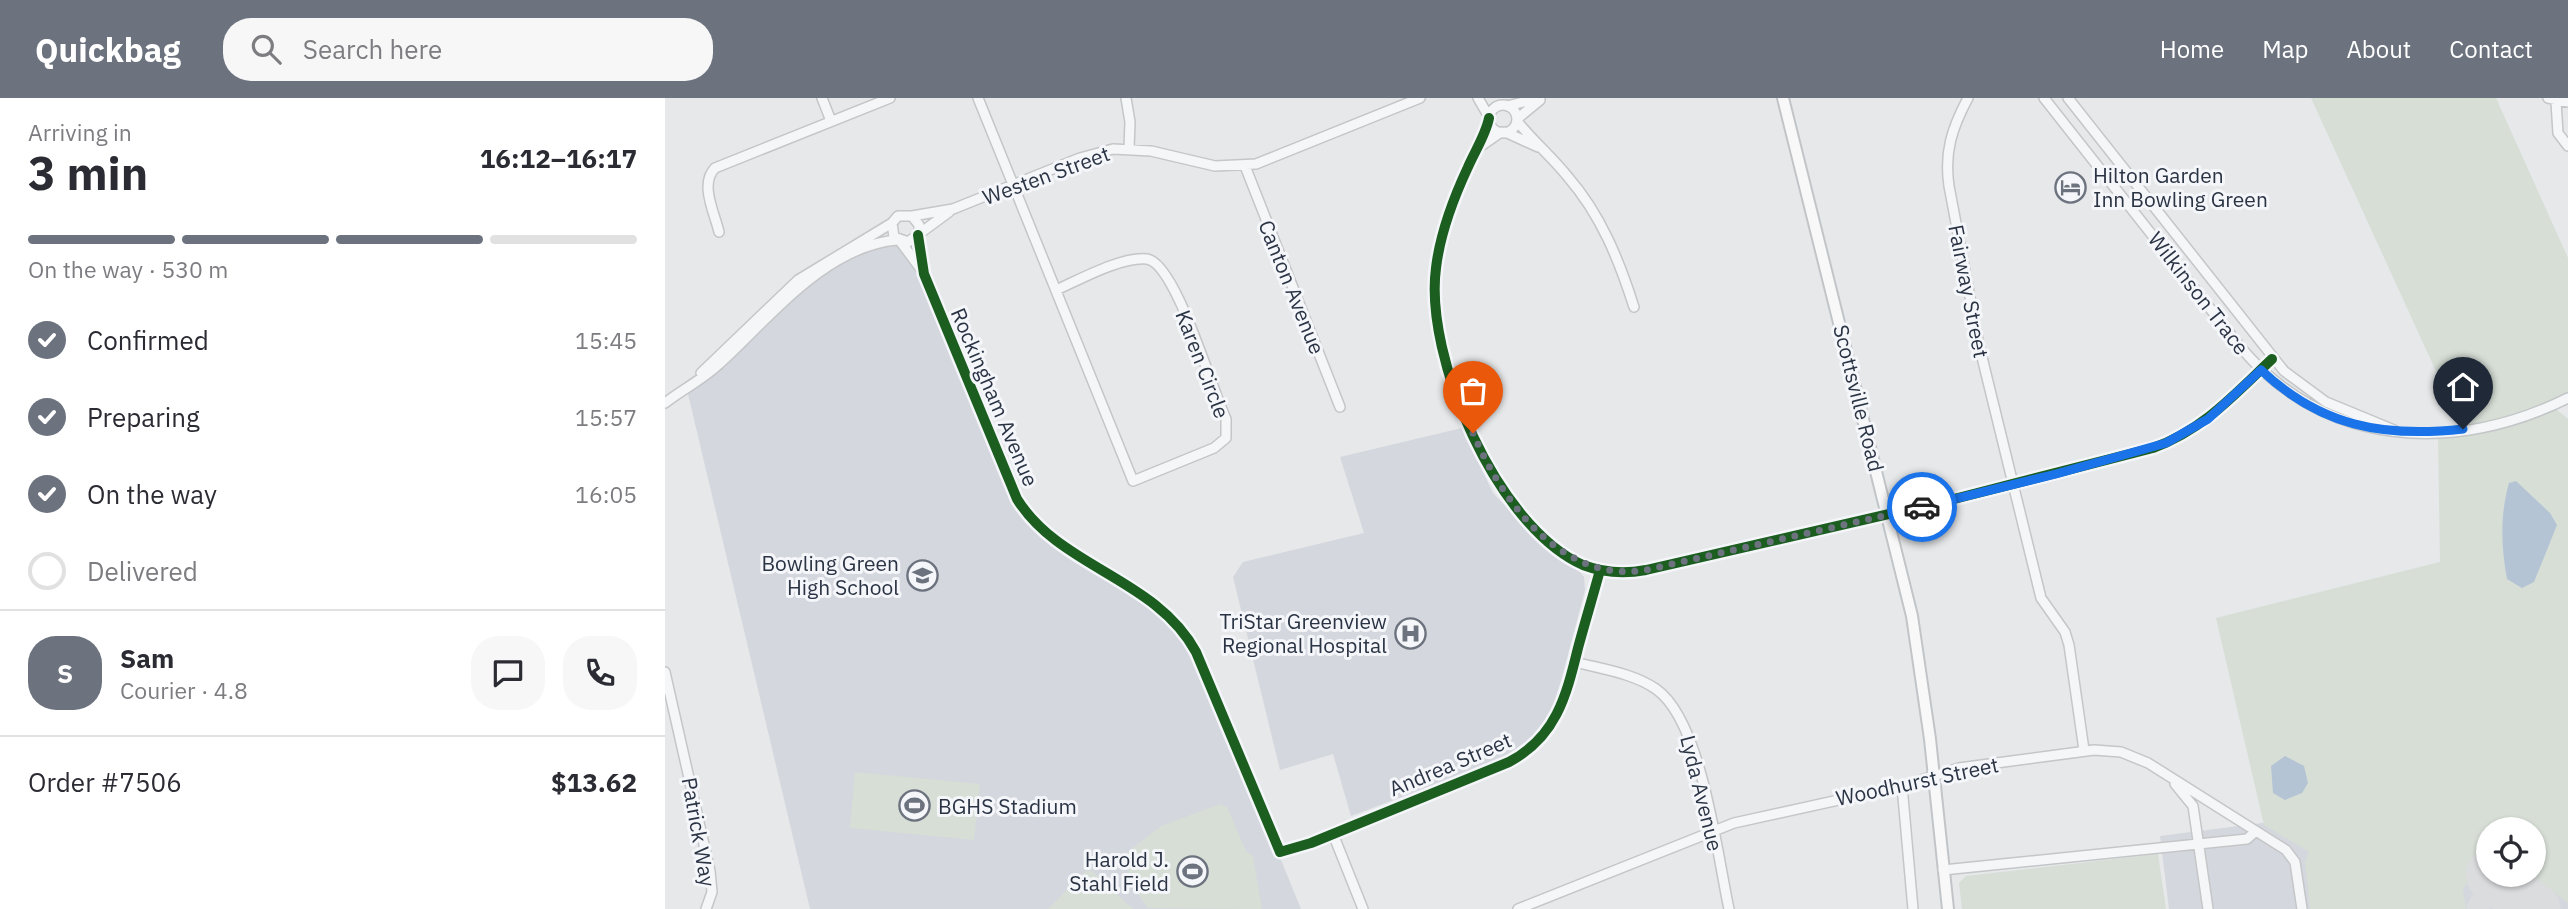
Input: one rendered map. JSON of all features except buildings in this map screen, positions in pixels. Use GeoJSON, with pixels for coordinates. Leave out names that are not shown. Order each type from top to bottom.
{"type":"FeatureCollection","features":[{"type":"Feature","properties":{"kind":"main road","name":"Scottsville Road"},"geometry":{"type":"LineString","coordinates":[[1783,98],[1917,640],[1948,909]]}},
{"type":"Feature","properties":{"kind":"street"},"geometry":{"type":"LineString","coordinates":[[822,98],[831,121]]}},
{"type":"Feature","properties":{"kind":"street"},"geometry":{"type":"LineString","coordinates":[[719,232],[708,186],[708,179],[715,168],[890,98]]}},
{"type":"Feature","properties":{"kind":"street","name":"Karen Circle"},"geometry":{"type":"LineString","coordinates":[[978,98],[1133,481],[1215,448],[1226,438],[1226,419],[1174,288],[1158,264],[1141,259],[1123,263],[1056,290]]}},
{"type":"Feature","properties":{"kind":"street"},"geometry":{"type":"LineString","coordinates":[[1126,98],[1129,148]]}},
{"type":"Feature","properties":{"kind":"street","name":"Westen Street"},"geometry":{"type":"LineString","coordinates":[[912,216],[953,209],[1102,150],[1129,148],[1215,166],[1245,166],[1289,152],[1420,98]]}},
{"type":"Feature","properties":{"kind":"street"},"geometry":{"type":"LineString","coordinates":[[1478,98],[1493,128],[1538,147]]}},
{"type":"Feature","properties":{"kind":"street"},"geometry":{"type":"LineString","coordinates":[[1491,98],[1513,109],[1517,120],[1538,147],[1569,177],[1595,213],[1623,272],[1634,307]]}},
{"type":"Feature","properties":{"kind":"street"},"geometry":{"type":"LineString","coordinates":[[1476,149],[1513,128],[1517,120],[1541,98]]}},
{"type":"Feature","properties":{"kind":"street"},"geometry":{"type":"LineString","coordinates":[[1541,98],[1495,108],[1489,119],[1462,182],[1437,257],[1434,303],[1439,340],[1473,433],[1501,488],[1524,516],[1566,555],[1600,570],[1624,573],[1646,570],[2014,485],[2125,456],[2180,437],[2217,412],[2272,359]]}},
{"type":"Feature","properties":{"kind":"street","name":"Fairway Street"},"geometry":{"type":"LineString","coordinates":[[1968,98],[1951,133],[1947,174],[1979,345],[2041,598],[2067,635],[2084,750]]}},
{"type":"Feature","properties":{"kind":"street","name":"Wilkinson Trace"},"geometry":{"type":"LineString","coordinates":[[2044,98],[2261,370],[2294,397],[2329,416],[2367,429],[2432,432],[2479,427],[2516,418],[2568,398]]}},
{"type":"Feature","properties":{"kind":"street","name":"Wilkinson Trace"},"geometry":{"type":"LineString","coordinates":[[2068,98],[2272,359],[2293,380],[2326,402],[2394,430]]}},
{"type":"Feature","properties":{"kind":"street"},"geometry":{"type":"LineString","coordinates":[[2568,102],[2552,100],[2558,133],[2568,146]]}},
{"type":"Feature","properties":{"kind":"street","name":"Canton Avenue"},"geometry":{"type":"LineString","coordinates":[[1245,166],[1340,407]]}},
{"type":"Feature","properties":{"kind":"street","name":"Westen Street"},"geometry":{"type":"LineString","coordinates":[[918,234],[953,209]]}},
{"type":"Feature","properties":{"kind":"street"},"geometry":{"type":"LineString","coordinates":[[665,403],[689,384],[798,280],[903,214],[912,216],[919,225],[918,234],[908,242],[899,240],[873,244],[818,275],[777,307],[715,368],[689,384]]}},
{"type":"Feature","properties":{"kind":"street"},"geometry":{"type":"LineString","coordinates":[[892,223],[892,232],[899,240]]}},
{"type":"Feature","properties":{"kind":"street","name":"Rockingham Avenue"},"geometry":{"type":"LineString","coordinates":[[918,234],[924,274],[994,450],[1020,505],[1040,528],[1148,597],[1183,630],[1196,652],[1280,852]]}},
{"type":"Feature","properties":{"kind":"street","name":"Rockingham Avenue"},"geometry":{"type":"LineString","coordinates":[[899,240],[924,274]]}},
{"type":"Feature","properties":{"kind":"street","name":"Andrea Street"},"geometry":{"type":"LineString","coordinates":[[1280,852],[1333,834],[1509,762],[1527,751],[1549,730],[1559,713],[1600,570]]}},
{"type":"Feature","properties":{"kind":"street","name":"Lyda Avenue"},"geometry":{"type":"LineString","coordinates":[[1575,662],[1637,679],[1654,687],[1672,703],[1690,738],[1729,909]]}},
{"type":"Feature","properties":{"kind":"street","name":"Patrick Way"},"geometry":{"type":"LineString","coordinates":[[665,672],[710,871],[712,892],[706,909]]}},
{"type":"Feature","properties":{"kind":"street","name":"Woodhurst Street"},"geometry":{"type":"LineString","coordinates":[[1518,909],[1713,830],[1902,786],[1934,775],[2084,750],[2121,752],[2167,775],[2256,831],[2293,858],[2302,909]]}},
{"type":"Feature","properties":{"kind":"street"},"geometry":{"type":"LineString","coordinates":[[2167,775],[2193,806],[2208,909]]}},
{"type":"Feature","properties":{"kind":"street"},"geometry":{"type":"LineString","coordinates":[[1902,786],[1913,909]]}},
{"type":"Feature","properties":{"kind":"street"},"geometry":{"type":"LineString","coordinates":[[1943,870],[2247,839],[2256,831]]}},
{"type":"Feature","properties":{"kind":"street"},"geometry":{"type":"LineString","coordinates":[[1333,834],[1363,909]]}},
{"type":"Feature","properties":{"kind":"shaded area"},"geometry":{"type":"Polygon","coordinates":[[[2311,98],[2496,98],[2568,258],[2568,398],[2551,405],[2568,419],[2568,903],[2546,886],[2546,817],[2476,817],[2476,871],[2463,888],[2466,909],[2310,909],[2305,862],[2309,852],[2264,825],[2216,618],[2440,562],[2438,432],[2462,428],[2311,98]]]}},
{"type":"Feature","properties":{"kind":"shaded area","name":"Bowling Green High School"},"geometry":{"type":"Polygon","coordinates":[[[885,242],[896,242],[913,263],[1014,495],[1032,520],[1175,621],[1196,652],[1301,909],[810,909],[688,394],[780,307],[835,265],[885,242]]]}},
{"type":"Feature","properties":{"kind":"shaded area","name":"TriStar Greenview Regional Hospital"},"geometry":{"type":"Polygon","coordinates":[[[1462,428],[1493,493],[1546,549],[1576,568],[1584,577],[1585,590],[1562,677],[1551,713],[1541,730],[1521,748],[1497,761],[1351,816],[1333,754],[1280,770],[1233,577],[1243,562],[1364,533],[1340,457],[1462,428]]]}},
{"type":"Feature","properties":{"kind":"shaded area","name":"BGHS Stadium"},"geometry":{"type":"Polygon","coordinates":[[[855,772],[980,784],[974,840],[850,828],[855,772]]]}},
{"type":"Feature","properties":{"kind":"shaded area"},"geometry":{"type":"Polygon","coordinates":[[[2568,784],[2568,909],[2169,909],[2160,836],[2568,784]]]}},
{"type":"Feature","properties":{"kind":"shaded area","name":"Harold J. Stahl Field"},"geometry":{"type":"Polygon","coordinates":[[[1220,804],[1227,807],[1246,851],[1253,856],[1262,909],[1148,908],[1132,886],[1125,854],[1161,826],[1220,804]]]}},
{"type":"Feature","properties":{"kind":"shaded area"},"geometry":{"type":"Polygon","coordinates":[[[2158,854],[2166,909],[1962,909],[1959,883],[1966,876],[2158,854]]]}},
{"type":"Feature","properties":{"kind":"shaded area"},"geometry":{"type":"Polygon","coordinates":[[[1086,871],[1092,871],[1133,909],[1048,909],[1086,871]]]}},
{"type":"Feature","properties":{"kind":"water"},"geometry":{"type":"Polygon","coordinates":[[[2516,481],[2550,513],[2557,525],[2534,582],[2522,588],[2507,579],[2503,543],[2506,495],[2509,483],[2516,481]]]}},
{"type":"Feature","properties":{"kind":"water"},"geometry":{"type":"Polygon","coordinates":[[[2285,756],[2304,766],[2308,783],[2302,793],[2285,800],[2273,793],[2271,766],[2285,756]]]}},
{"type":"Feature","properties":{"kind":"taxiway"},"geometry":{"type":"LineString","coordinates":[[2477,909],[2485,897],[2495,892],[2507,892],[2520,897]]}},
{"type":"Feature","properties":{"kind":"runway"},"geometry":{"type":"LineString","coordinates":[[2507,887],[2535,909]]}},
{"type":"Feature","properties":{"kind":"cycle path"},"geometry":{"type":"LineString","coordinates":[[1489,118],[1453,203],[1438,255],[1435,305],[1442,347],[1455,391],[1473,436],[1496,478],[1522,515],[1551,545],[1591,568],[1615,572],[1646,570],[1954,499],[2153,448],[2203,421],[2272,359]]}},
{"type":"Feature","properties":{"kind":"cycle path"},"geometry":{"type":"LineString","coordinates":[[918,235],[924,274],[1017,499],[1035,522],[1057,542],[1133,589],[1179,627],[1196,652],[1280,852],[1311,843],[1509,762],[1538,741],[1557,714],[1569,683],[1600,570]]}},
{"type":"Feature","properties":{"kind":"way so far"},"geometry":{"type":"LineString","coordinates":[[1473,433],[1494,477],[1524,516],[1566,555],[1603,571],[1624,573],[1646,570],[1922,507]]}},
{"type":"Feature","properties":{"kind":"place","name":"Hilton Garden Inn Bowling Green"},"geometry":{"type":"Point","coordinates":[2070,187]}},
{"type":"Feature","properties":{"kind":"place","name":"Bowling Green High School"},"geometry":{"type":"Point","coordinates":[922,575]}},
{"type":"Feature","properties":{"kind":"place","name":"TriStar Greenview Regional Hospital"},"geometry":{"type":"Point","coordinates":[1410,633]}},
{"type":"Feature","properties":{"kind":"place","name":"BGHS Stadium"},"geometry":{"type":"Point","coordinates":[915,806]}},
{"type":"Feature","properties":{"kind":"place","name":"Harold J. Stahl Field"},"geometry":{"type":"Point","coordinates":[1192,871]}},
{"type":"Feature","properties":{"kind":"route"},"geometry":{"type":"LineString","coordinates":[[1922,507],[2125,456],[2166,443],[2208,419],[2261,370],[2301,401],[2347,424],[2383,432],[2463,429]]}}]}
